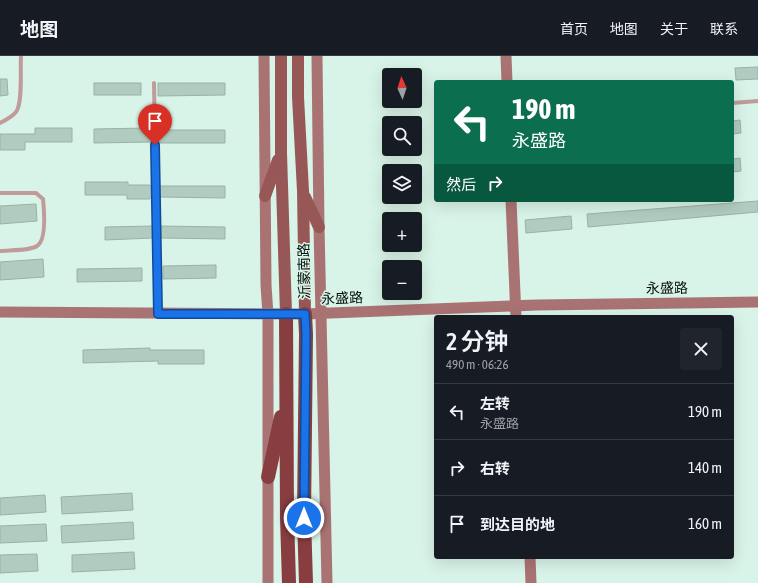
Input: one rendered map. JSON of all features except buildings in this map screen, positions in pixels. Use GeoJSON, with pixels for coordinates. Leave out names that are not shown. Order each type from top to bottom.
{"type":"FeatureCollection","features":[{"type":"Feature","properties":{"kind":"highway","name":"沂蒙南路"},"geometry":{"type":"LineString","coordinates":[[286,314],[287,517],[289,583]]}},
{"type":"Feature","properties":{"kind":"highway","name":"沂蒙南路"},"geometry":{"type":"LineString","coordinates":[[305,314],[304,518],[306,583]]}},
{"type":"Feature","properties":{"kind":"highway"},"geometry":{"type":"LineString","coordinates":[[268,477],[286,389]]}},
{"type":"Feature","properties":{"kind":"main road","name":"沂蒙南路"},"geometry":{"type":"LineString","coordinates":[[281,56],[281,153],[286,314]]}},
{"type":"Feature","properties":{"kind":"main road","name":"沂蒙南路"},"geometry":{"type":"LineString","coordinates":[[298,56],[298,97],[303,191],[305,314]]}},
{"type":"Feature","properties":{"kind":"main road"},"geometry":{"type":"LineString","coordinates":[[298,72],[305,56]]}},
{"type":"Feature","properties":{"kind":"main road"},"geometry":{"type":"LineString","coordinates":[[265,196],[281,153]]}},
{"type":"Feature","properties":{"kind":"main road"},"geometry":{"type":"LineString","coordinates":[[303,191],[319,227]]}},
{"type":"Feature","properties":{"kind":"street"},"geometry":{"type":"LineString","coordinates":[[264,56],[266,285],[268,314],[268,583]]}},
{"type":"Feature","properties":{"kind":"street"},"geometry":{"type":"LineString","coordinates":[[317,56],[319,227],[327,583]]}},
{"type":"Feature","properties":{"kind":"street"},"geometry":{"type":"LineString","coordinates":[[506,56],[507,80]]}},
{"type":"Feature","properties":{"kind":"street"},"geometry":{"type":"LineString","coordinates":[[511,202],[516,315]]}},
{"type":"Feature","properties":{"kind":"street","name":"永盛路"},"geometry":{"type":"LineString","coordinates":[[0,312],[321,314],[516,305],[758,302]]}},
{"type":"Feature","properties":{"kind":"street"},"geometry":{"type":"LineString","coordinates":[[530,559],[531,583]]}},
{"type":"Feature","properties":{"kind":"lane"},"geometry":{"type":"LineString","coordinates":[[0,122],[7,120],[16,112],[20,103],[21,56]]}},
{"type":"Feature","properties":{"kind":"lane"},"geometry":{"type":"LineString","coordinates":[[154,83],[158,314]]}},
{"type":"Feature","properties":{"kind":"lane"},"geometry":{"type":"LineString","coordinates":[[734,103],[758,101]]}},
{"type":"Feature","properties":{"kind":"lane"},"geometry":{"type":"LineString","coordinates":[[0,194],[36,194],[43,199],[44,208],[43,238],[38,246],[32,248],[0,251]]}},
{"type":"Feature","properties":{"kind":"route"},"geometry":{"type":"LineString","coordinates":[[155,145],[158,314],[305,314],[304,518]]}}]}
